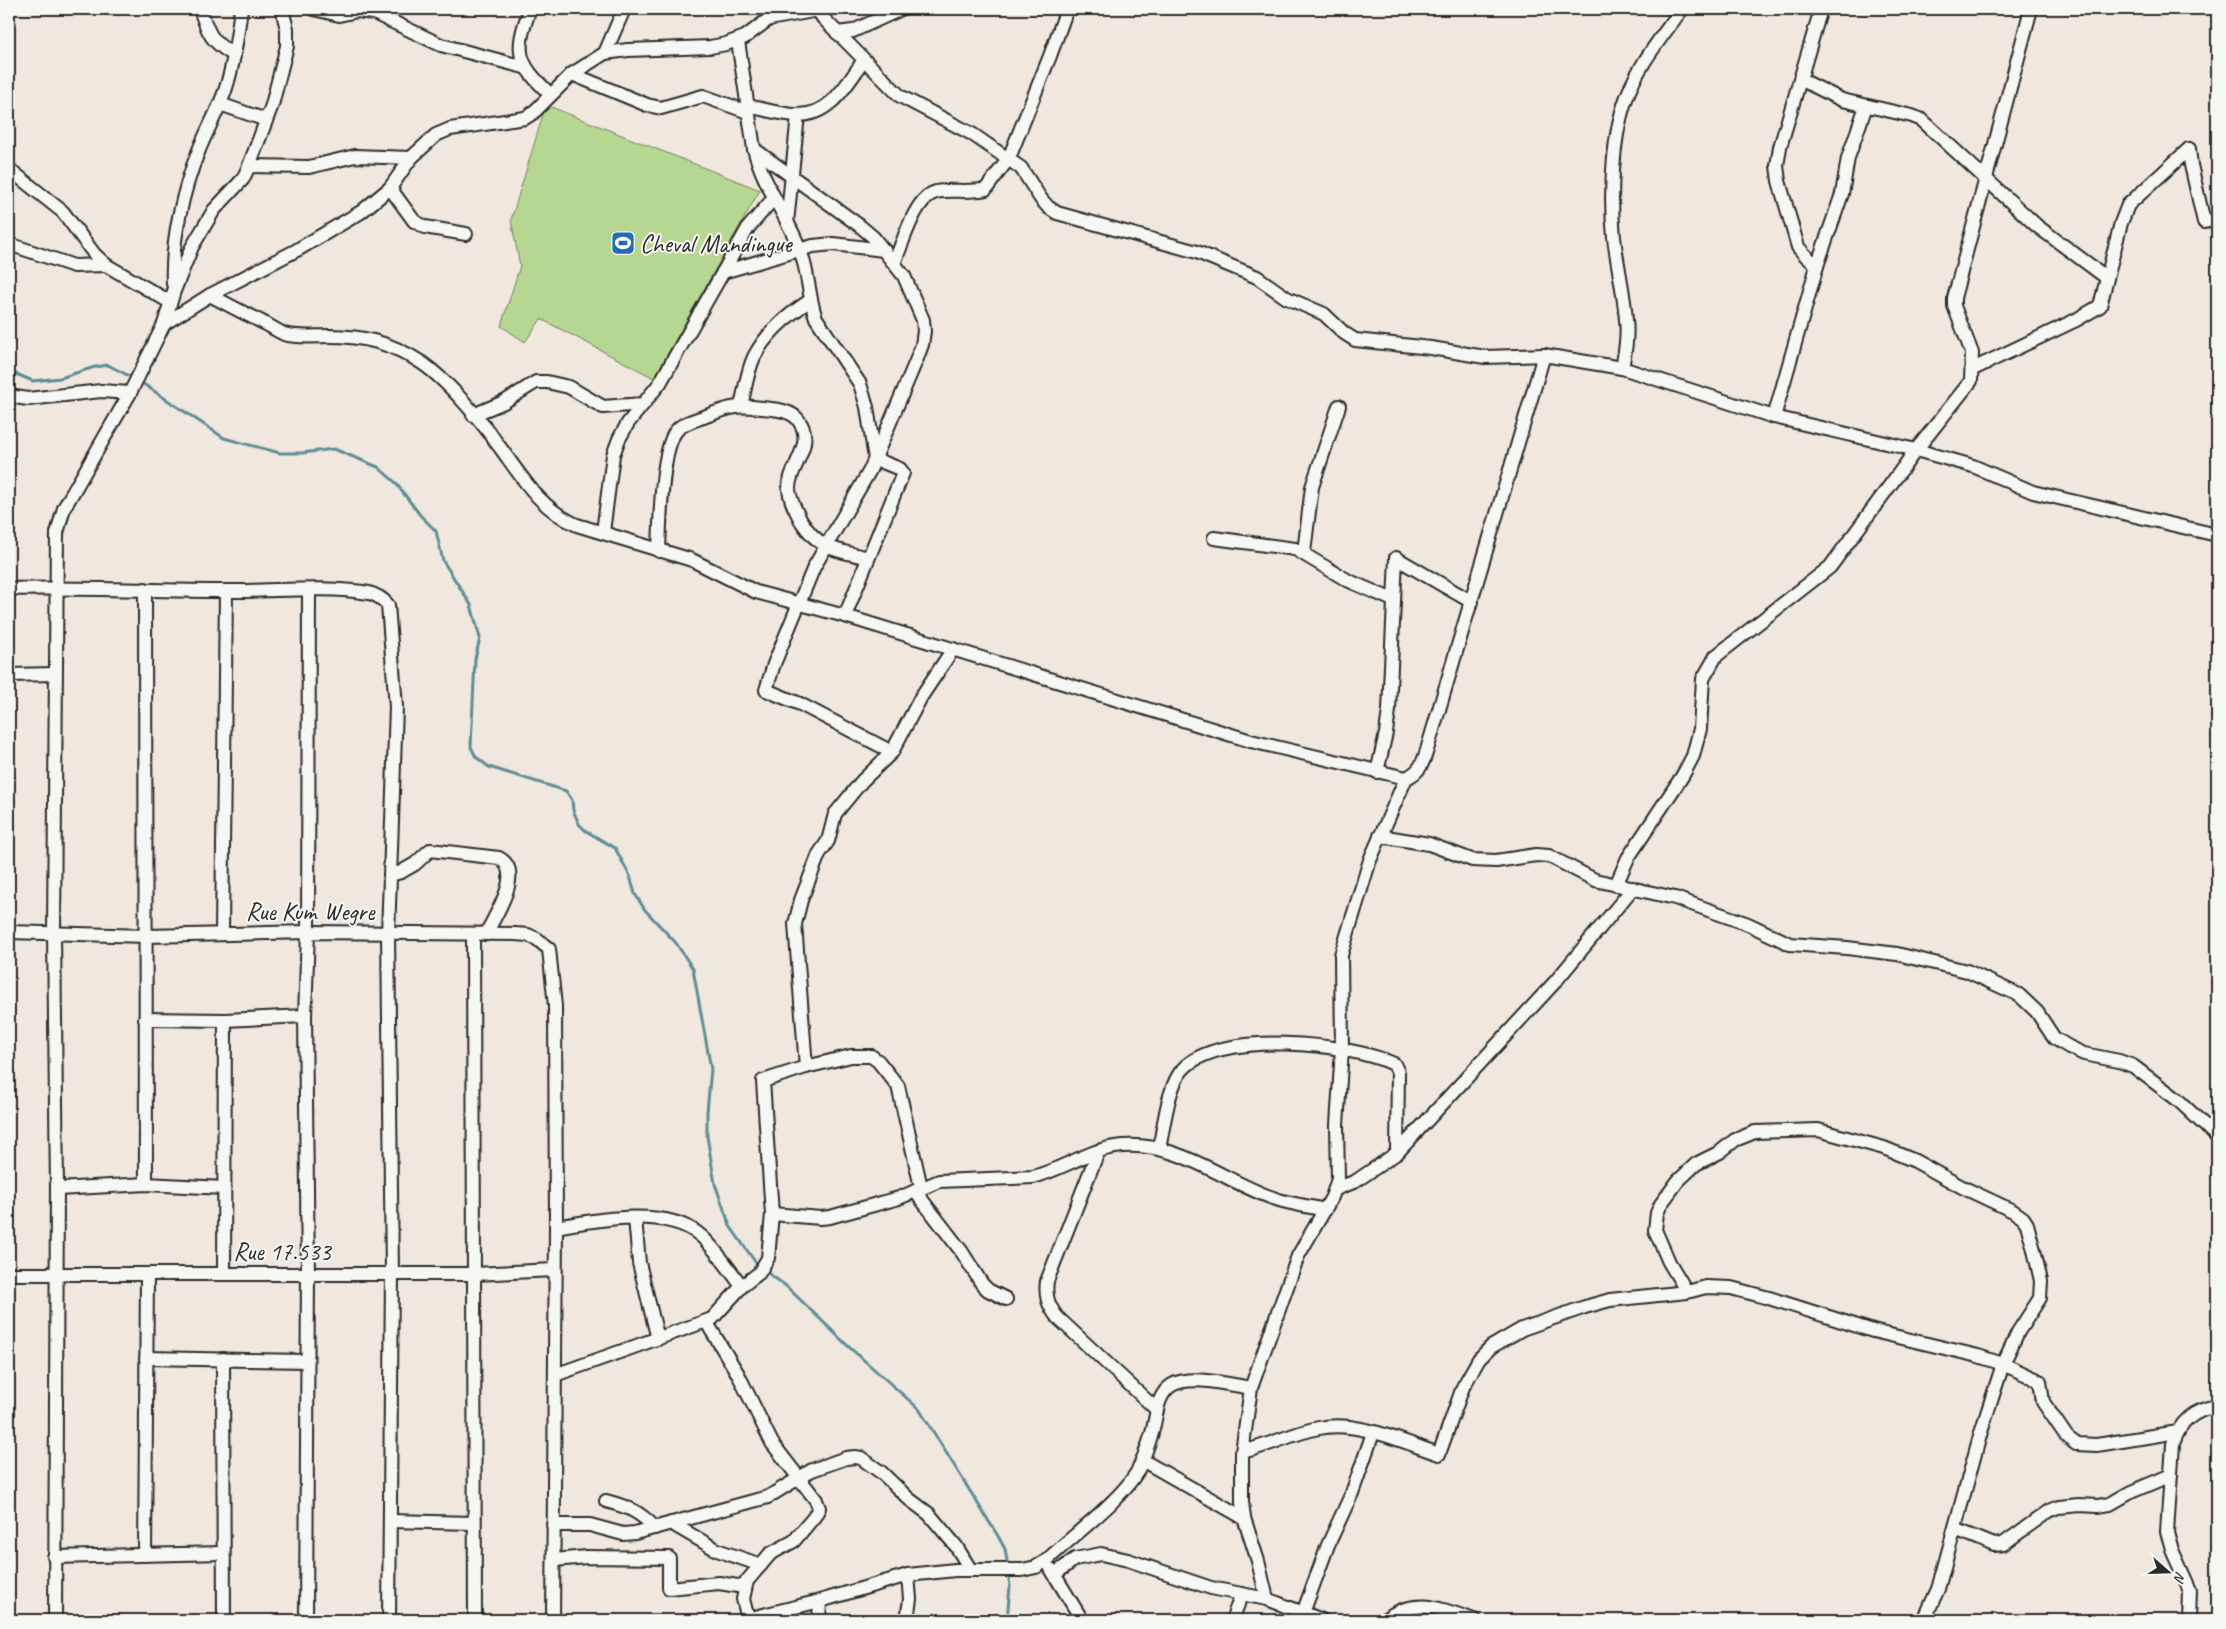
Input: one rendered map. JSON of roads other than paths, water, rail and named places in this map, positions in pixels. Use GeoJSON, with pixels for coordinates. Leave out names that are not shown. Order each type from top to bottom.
{"type":"FeatureCollection","features":[{"type":"Feature","properties":{"kind":"street"},"geometry":{"type":"LineString","coordinates":[[200,9],[212,39],[219,46],[234,55]]}},
{"type":"Feature","properties":{"kind":"street"},"geometry":{"type":"LineString","coordinates":[[172,297],[175,244],[181,211],[192,170],[220,104],[234,55],[241,9]]}},
{"type":"Feature","properties":{"kind":"street"},"geometry":{"type":"LineString","coordinates":[[55,1620],[57,1190],[54,933],[55,588],[57,533],[64,508],[130,393],[164,324],[183,265],[214,210],[242,179],[249,166],[266,120],[288,38],[282,9]]}},
{"type":"Feature","properties":{"kind":"street"},"geometry":{"type":"LineString","coordinates":[[314,9],[335,14],[357,11],[374,13],[441,45],[524,67]]}},
{"type":"Feature","properties":{"kind":"street"},"geometry":{"type":"LineString","coordinates":[[530,9],[521,45],[524,67],[550,94]]}},
{"type":"Feature","properties":{"kind":"street"},"geometry":{"type":"LineString","coordinates":[[605,54],[624,9]]}},
{"type":"Feature","properties":{"kind":"street"},"geometry":{"type":"LineString","coordinates":[[164,324],[210,295],[311,242],[361,212],[390,188],[411,158],[436,135],[450,129],[525,118],[533,113],[572,74],[605,54],[636,50],[710,47],[738,41],[769,19],[820,9],[823,18],[900,96],[972,134],[1009,158],[1026,173],[1041,200],[1048,207],[1057,212],[1197,252],[1257,277],[1287,298],[1324,314],[1344,333],[1355,340],[1431,348],[1485,357],[1544,355],[1622,368],[1774,417],[1916,450],[1973,466],[2033,492],[2217,535]]}},
{"type":"Feature","properties":{"kind":"street"},"geometry":{"type":"LineString","coordinates":[[837,33],[853,31],[902,9]]}},
{"type":"Feature","properties":{"kind":"street"},"geometry":{"type":"LineString","coordinates":[[894,263],[917,209],[924,198],[936,192],[986,189],[1009,158],[1067,9]]}},
{"type":"Feature","properties":{"kind":"street"},"geometry":{"type":"LineString","coordinates":[[1622,368],[1626,343],[1626,318],[1612,219],[1614,160],[1622,115],[1634,81],[1657,40],[1682,9]]}},
{"type":"Feature","properties":{"kind":"street"},"geometry":{"type":"LineString","coordinates":[[1817,266],[1805,256],[1798,246],[1779,181],[1777,166],[1780,147],[1821,9]]}},
{"type":"Feature","properties":{"kind":"street"},"geometry":{"type":"LineString","coordinates":[[1616,885],[1628,858],[1683,775],[1693,756],[1700,729],[1703,679],[1716,656],[1830,567],[1916,450],[1971,381],[1973,369],[1972,353],[1954,306],[1954,298],[2031,9]]}},
{"type":"Feature","properties":{"kind":"street"},"geometry":{"type":"LineString","coordinates":[[738,41],[754,149],[758,164],[773,199],[800,249],[809,278],[811,300],[816,318],[852,369],[864,394],[875,459]]}},
{"type":"Feature","properties":{"kind":"street"},"geometry":{"type":"LineString","coordinates":[[572,74],[647,105],[661,108],[703,96],[748,109],[798,115],[819,111],[833,102],[844,90],[864,60]]}},
{"type":"Feature","properties":{"kind":"street"},"geometry":{"type":"LineString","coordinates":[[1800,79],[1833,97],[1922,120],[1985,180],[2055,241],[2107,278]]}},
{"type":"Feature","properties":{"kind":"street"},"geometry":{"type":"LineString","coordinates":[[220,104],[266,120]]}},
{"type":"Feature","properties":{"kind":"street"},"geometry":{"type":"LineString","coordinates":[[1774,417],[1817,266],[1842,194],[1848,158],[1866,106]]}},
{"type":"Feature","properties":{"kind":"street"},"geometry":{"type":"LineString","coordinates":[[787,223],[798,115]]}},
{"type":"Feature","properties":{"kind":"street"},"geometry":{"type":"LineString","coordinates":[[754,149],[860,226],[884,250],[904,276],[923,320],[924,331],[916,361],[875,459],[814,567],[774,664],[766,690],[800,704],[892,752]]}},
{"type":"Feature","properties":{"kind":"street"},"geometry":{"type":"LineString","coordinates":[[1973,369],[2076,320],[2100,306],[2121,223],[2128,205],[2189,149],[2192,174],[2204,222],[2217,219]]}},
{"type":"Feature","properties":{"kind":"street"},"geometry":{"type":"LineString","coordinates":[[249,166],[309,167],[355,156],[411,158]]}},
{"type":"Feature","properties":{"kind":"street"},"geometry":{"type":"LineString","coordinates":[[9,169],[63,212],[86,243],[106,265],[172,297]]}},
{"type":"Feature","properties":{"kind":"street"},"geometry":{"type":"LineString","coordinates":[[390,188],[414,221],[425,227],[466,234]]}},
{"type":"Feature","properties":{"kind":"street"},"geometry":{"type":"LineString","coordinates":[[604,532],[613,455],[628,423],[660,383],[748,228],[773,199]]}},
{"type":"Feature","properties":{"kind":"street"},"geometry":{"type":"LineString","coordinates":[[9,244],[74,266],[106,265]]}},
{"type":"Feature","properties":{"kind":"street"},"geometry":{"type":"LineString","coordinates":[[723,272],[773,259],[800,249],[833,244],[884,250]]}},
{"type":"Feature","properties":{"kind":"street"},"geometry":{"type":"LineString","coordinates":[[210,295],[284,334],[359,337],[390,345],[405,352],[440,377],[498,444],[528,488],[548,509],[562,519],[577,526],[604,532],[692,560],[756,592],[845,616],[1251,741],[1406,778],[1415,774],[1422,767],[1544,355]]}},
{"type":"Feature","properties":{"kind":"street"},"geometry":{"type":"LineString","coordinates":[[741,406],[757,352],[780,324],[811,300]]}},
{"type":"Feature","properties":{"kind":"street"},"geometry":{"type":"LineString","coordinates":[[473,415],[504,402],[536,382],[547,382],[569,387],[603,407],[643,404]]}},
{"type":"Feature","properties":{"kind":"street"},"geometry":{"type":"LineString","coordinates":[[9,396],[28,399],[101,391],[130,393]]}},
{"type":"Feature","properties":{"kind":"street"},"geometry":{"type":"LineString","coordinates":[[659,551],[663,481],[670,445],[676,431],[682,426],[732,407],[741,406],[786,412],[795,416],[801,422],[804,433],[803,448],[789,487],[790,499],[804,526],[825,545],[868,558]]}},
{"type":"Feature","properties":{"kind":"street"},"geometry":{"type":"LineString","coordinates":[[1304,552],[1312,487],[1339,406]]}},
{"type":"Feature","properties":{"kind":"street"},"geometry":{"type":"LineString","coordinates":[[845,616],[903,476],[900,469],[875,459]]}},
{"type":"Feature","properties":{"kind":"street"},"geometry":{"type":"LineString","coordinates":[[1214,538],[1286,546],[1304,552],[1346,580],[1393,600]]}},
{"type":"Feature","properties":{"kind":"street"},"geometry":{"type":"LineString","coordinates":[[1377,772],[1388,717],[1396,558],[1472,602]]}},
{"type":"Feature","properties":{"kind":"street"},"geometry":{"type":"LineString","coordinates":[[9,589],[145,589],[226,592],[309,590],[367,593],[382,599],[388,605],[396,707],[388,934],[392,1274],[389,1620]]}},
{"type":"Feature","properties":{"kind":"street"},"geometry":{"type":"LineString","coordinates":[[145,589],[146,1184]]}},
{"type":"Feature","properties":{"kind":"street"},"geometry":{"type":"LineString","coordinates":[[306,1620],[308,1274],[305,1016],[308,932],[309,590]]}},
{"type":"Feature","properties":{"kind":"street"},"geometry":{"type":"LineString","coordinates":[[222,933],[226,592]]}},
{"type":"Feature","properties":{"kind":"street"},"geometry":{"type":"LineString","coordinates":[[806,1067],[796,951],[795,924],[798,912],[819,854],[828,840],[835,814],[862,781],[892,752],[921,697],[952,650]]}},
{"type":"Feature","properties":{"kind":"street"},"geometry":{"type":"LineString","coordinates":[[9,675],[55,674]]}},
{"type":"Feature","properties":{"kind":"street"},"geometry":{"type":"LineString","coordinates":[[1267,1600],[1258,1561],[1244,1518],[1242,1502],[1242,1452],[1252,1388],[1298,1256],[1336,1189],[1339,1173],[1336,1125],[1342,1049],[1341,955],[1370,860],[1406,778]]}},
{"type":"Feature","properties":{"kind":"street"},"geometry":{"type":"LineString","coordinates":[[1380,836],[1429,844],[1472,860],[1496,861],[1536,854],[1549,856],[1595,880],[1675,898],[1760,929],[1790,944],[1897,954],[1948,966],[1988,980],[2008,988],[2026,1000],[2054,1038],[2084,1054],[2119,1061],[2133,1066],[2178,1100],[2217,1137]]}},
{"type":"Feature","properties":{"kind":"street"},"geometry":{"type":"LineString","coordinates":[[390,875],[401,872],[415,864],[430,850],[502,860],[506,864],[510,877],[507,891],[486,934]]}},
{"type":"Feature","properties":{"kind":"street"},"geometry":{"type":"LineString","coordinates":[[1336,1189],[1356,1181],[1397,1153],[1555,982],[1633,888]]}},
{"type":"Feature","properties":{"kind":"street","name":"Rue Kum Wegre"},"geometry":{"type":"LineString","coordinates":[[9,932],[147,936],[308,932],[528,935],[544,943],[549,949],[555,1006],[556,1227],[554,1270],[553,1620]]}},
{"type":"Feature","properties":{"kind":"street"},"geometry":{"type":"LineString","coordinates":[[473,934],[475,1620]]}},
{"type":"Feature","properties":{"kind":"street"},"geometry":{"type":"LineString","coordinates":[[145,1019],[225,1020],[305,1016]]}},
{"type":"Feature","properties":{"kind":"street"},"geometry":{"type":"LineString","coordinates":[[224,1274],[225,1020]]}},
{"type":"Feature","properties":{"kind":"street"},"geometry":{"type":"LineString","coordinates":[[1159,1149],[1175,1080],[1190,1063],[1229,1048],[1290,1043],[1342,1049],[1386,1061],[1397,1068],[1397,1153]]}},
{"type":"Feature","properties":{"kind":"street"},"geometry":{"type":"LineString","coordinates":[[555,1375],[707,1323],[721,1312],[742,1286],[760,1273],[768,1258],[772,1214],[763,1081],[806,1067],[863,1055],[871,1056],[878,1061],[898,1086],[918,1189],[982,1284],[988,1290],[1006,1298]]}},
{"type":"Feature","properties":{"kind":"street"},"geometry":{"type":"LineString","coordinates":[[1687,1292],[1669,1262],[1655,1230],[1657,1213],[1661,1204],[1678,1181],[1696,1164],[1714,1155],[1743,1135],[1755,1132],[1818,1130],[1896,1152],[1962,1187],[2013,1211],[2023,1218],[2027,1224],[2041,1281],[2040,1298],[2018,1332],[2003,1364],[1980,1432],[1938,1588],[1924,1620]]}},
{"type":"Feature","properties":{"kind":"street"},"geometry":{"type":"LineString","coordinates":[[772,1214],[830,1217],[899,1198],[939,1181],[1033,1177],[1048,1174],[1098,1152],[1126,1145],[1159,1149],[1214,1170],[1274,1199],[1325,1210]]}},
{"type":"Feature","properties":{"kind":"street"},"geometry":{"type":"LineString","coordinates":[[1098,1152],[1047,1282],[1046,1293],[1049,1307],[1057,1317],[1157,1410]]}},
{"type":"Feature","properties":{"kind":"street"},"geometry":{"type":"LineString","coordinates":[[57,1190],[146,1184],[224,1188]]}},
{"type":"Feature","properties":{"kind":"street"},"geometry":{"type":"LineString","coordinates":[[635,1218],[639,1263],[658,1339]]}},
{"type":"Feature","properties":{"kind":"street"},"geometry":{"type":"LineString","coordinates":[[556,1227],[604,1219],[654,1219],[676,1223],[700,1235],[742,1286]]}},
{"type":"Feature","properties":{"kind":"street","name":"Rue 17.533"},"geometry":{"type":"LineString","coordinates":[[9,1274],[474,1274],[554,1270]]}},
{"type":"Feature","properties":{"kind":"street"},"geometry":{"type":"LineString","coordinates":[[145,1555],[147,1274]]}},
{"type":"Feature","properties":{"kind":"street"},"geometry":{"type":"LineString","coordinates":[[1242,1452],[1265,1447],[1319,1428],[1336,1426],[1360,1428],[1439,1454],[1463,1387],[1479,1359],[1491,1347],[1522,1329],[1610,1300],[1687,1292],[1706,1287],[1731,1288],[1786,1302],[1873,1331],[1953,1349],[2003,1364],[2040,1381],[2043,1402],[2067,1437],[2076,1444],[2097,1445],[2177,1432]]}},
{"type":"Feature","properties":{"kind":"street"},"geometry":{"type":"LineString","coordinates":[[707,1323],[738,1374],[772,1444],[800,1478],[816,1500],[819,1508],[794,1541],[770,1554],[744,1587],[745,1620],[820,1601],[908,1575],[970,1569],[1002,1568],[1022,1570],[1036,1567],[1122,1491],[1137,1472],[1152,1432],[1157,1410],[1165,1392],[1171,1386],[1181,1380],[1252,1388]]}},
{"type":"Feature","properties":{"kind":"street"},"geometry":{"type":"LineString","coordinates":[[146,1358],[307,1361]]}},
{"type":"Feature","properties":{"kind":"street"},"geometry":{"type":"LineString","coordinates":[[223,1359],[224,1620]]}},
{"type":"Feature","properties":{"kind":"street"},"geometry":{"type":"LineString","coordinates":[[2189,1620],[2190,1590],[2172,1550],[2167,1532],[2173,1444],[2177,1432],[2188,1418],[2202,1409],[2217,1406]]}},
{"type":"Feature","properties":{"kind":"street"},"geometry":{"type":"LineString","coordinates":[[1303,1613],[1328,1545],[1352,1493],[1373,1433]]}},
{"type":"Feature","properties":{"kind":"street"},"geometry":{"type":"LineString","coordinates":[[553,1525],[590,1525],[624,1534],[655,1528],[768,1497],[812,1470],[846,1458],[861,1458],[890,1479],[909,1499],[929,1514],[956,1546],[970,1569]]}},
{"type":"Feature","properties":{"kind":"street"},"geometry":{"type":"LineString","coordinates":[[1142,1460],[1244,1518]]}},
{"type":"Feature","properties":{"kind":"street"},"geometry":{"type":"LineString","coordinates":[[1955,1529],[1994,1545],[2003,1544],[2038,1518],[2054,1509],[2079,1505],[2098,1506],[2110,1504],[2131,1492],[2171,1475]]}},
{"type":"Feature","properties":{"kind":"street"},"geometry":{"type":"LineString","coordinates":[[606,1501],[630,1508],[644,1517],[655,1528]]}},
{"type":"Feature","properties":{"kind":"street"},"geometry":{"type":"LineString","coordinates":[[390,1521],[474,1523]]}},
{"type":"Feature","properties":{"kind":"street"},"geometry":{"type":"LineString","coordinates":[[671,1523],[717,1550],[761,1565]]}},
{"type":"Feature","properties":{"kind":"street"},"geometry":{"type":"LineString","coordinates":[[54,1556],[223,1554]]}},
{"type":"Feature","properties":{"kind":"street"},"geometry":{"type":"LineString","coordinates":[[1055,1574],[1075,1559],[1102,1554],[1128,1560],[1210,1588],[1267,1600],[1322,1620]]}},
{"type":"Feature","properties":{"kind":"street"},"geometry":{"type":"LineString","coordinates":[[554,1560],[587,1557],[668,1558],[670,1559],[669,1588],[719,1583],[744,1587]]}},
{"type":"Feature","properties":{"kind":"street"},"geometry":{"type":"LineString","coordinates":[[1046,1560],[1082,1620]]}},
{"type":"Feature","properties":{"kind":"street"},"geometry":{"type":"LineString","coordinates":[[907,1620],[910,1598],[908,1575]]}},
{"type":"Feature","properties":{"kind":"street"},"geometry":{"type":"LineString","coordinates":[[1232,1620],[1242,1594]]}},
{"type":"Feature","properties":{"kind":"street"},"geometry":{"type":"LineString","coordinates":[[820,1601],[820,1620]]}},
{"type":"Feature","properties":{"kind":"street"},"geometry":{"type":"LineString","coordinates":[[1384,1620],[1397,1610],[1426,1606],[1474,1620]]}},
{"type":"Feature","properties":{"kind":"waterway"},"geometry":{"type":"LineString","coordinates":[[9,371],[33,381],[60,378],[108,365],[133,378]]}},
{"type":"Feature","properties":{"kind":"waterway"},"geometry":{"type":"LineString","coordinates":[[139,381],[224,438],[280,453],[302,453],[334,449],[378,467],[395,482],[420,515],[436,531],[443,561],[471,605],[480,638],[475,659],[471,747],[476,757],[489,767],[566,791],[572,800],[573,810],[579,824],[586,831],[615,848],[630,876],[635,894],[645,910],[676,943],[693,969],[711,1069],[707,1136],[715,1184],[730,1226],[758,1266]]}},
{"type":"Feature","properties":{"kind":"waterway"},"geometry":{"type":"LineString","coordinates":[[765,1271],[786,1286],[849,1347],[919,1409],[998,1536],[1005,1549],[1008,1567]]}},
{"type":"Feature","properties":{"kind":"waterway"},"geometry":{"type":"LineString","coordinates":[[1007,1620],[1010,1586],[1008,1573]]}},
{"type":"Feature","properties":{"kind":"place","name":"Cheval Mandingue"},"geometry":{"type":"Point","coordinates":[623,243]}}]}
